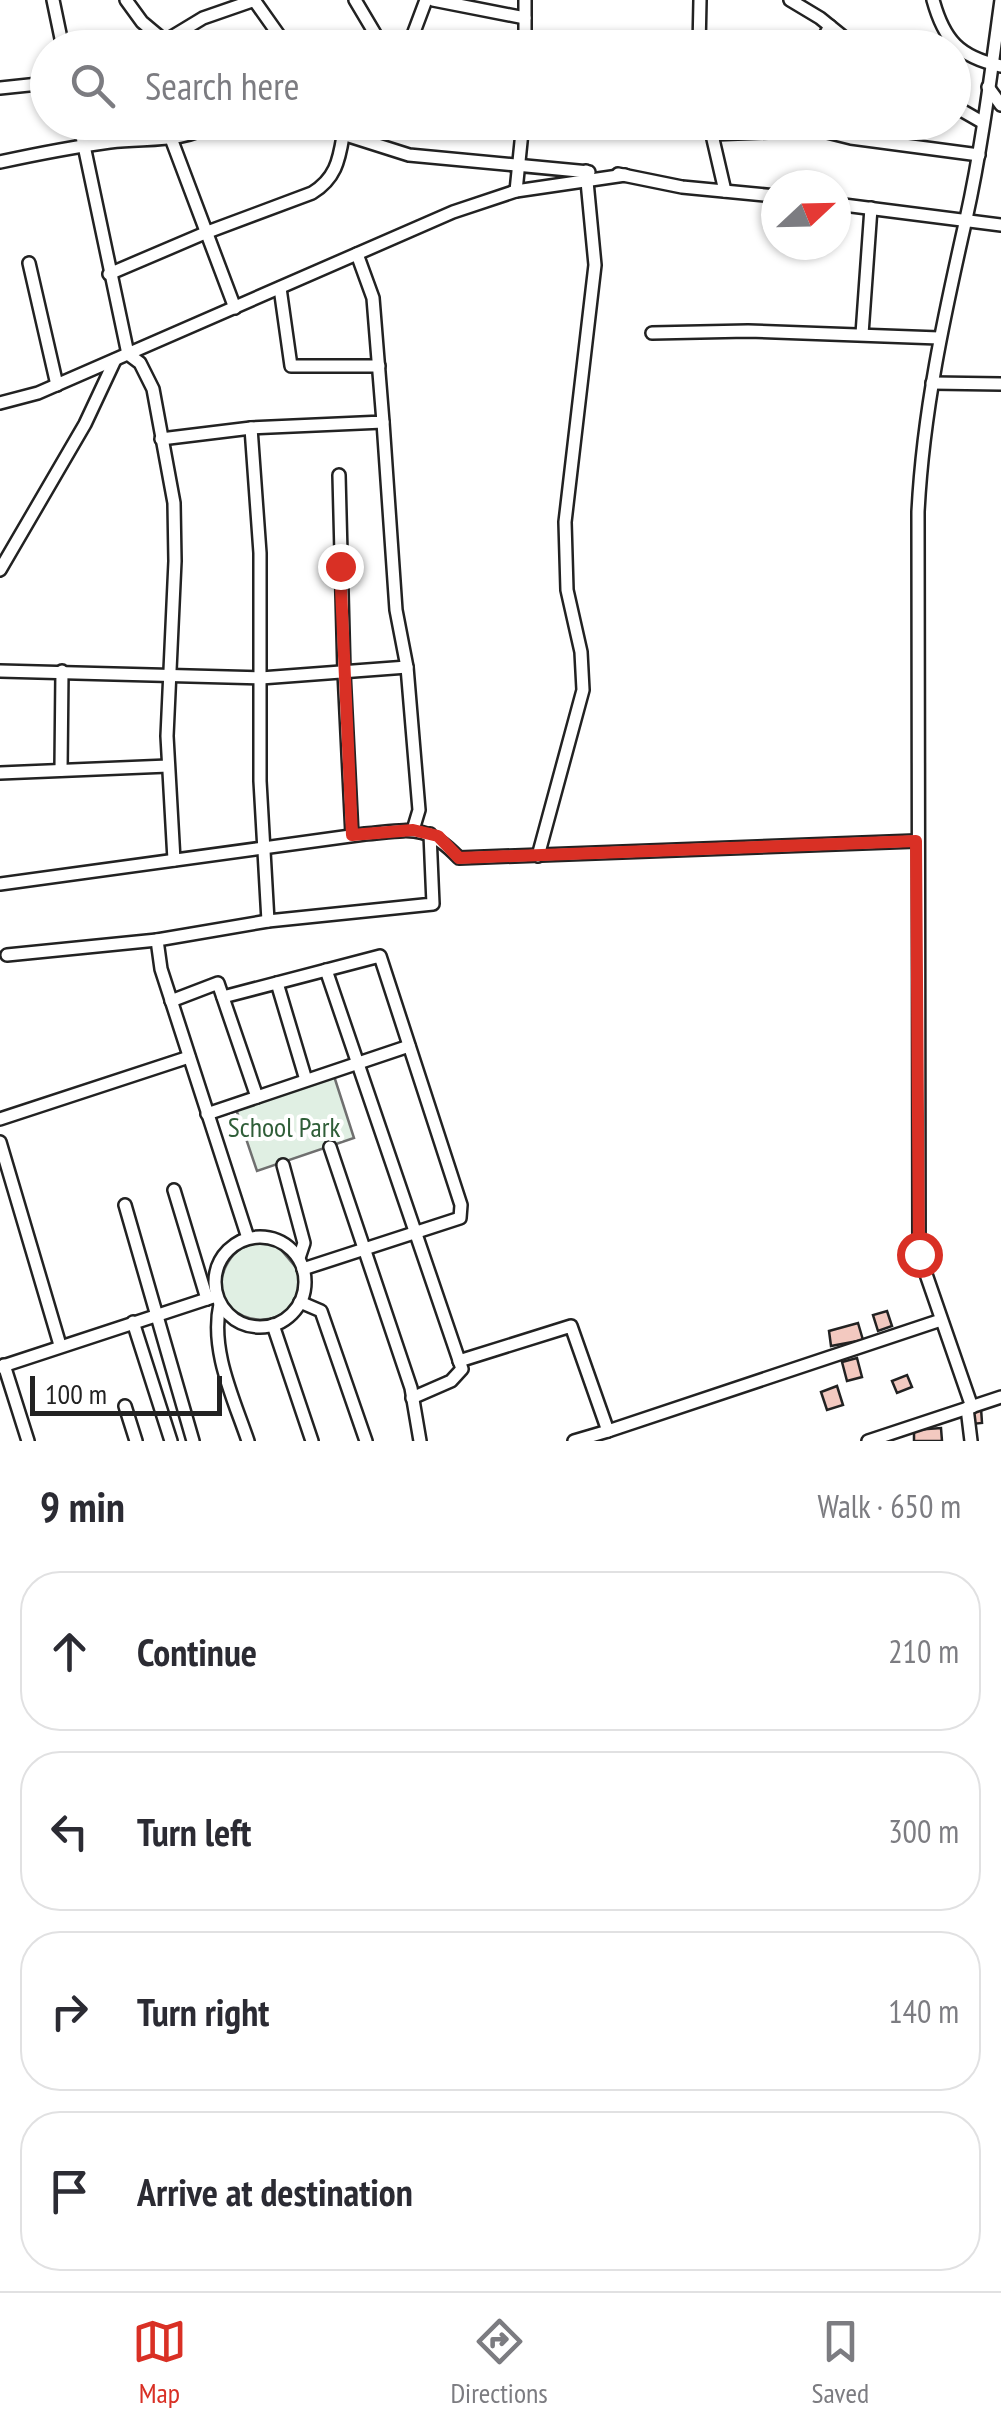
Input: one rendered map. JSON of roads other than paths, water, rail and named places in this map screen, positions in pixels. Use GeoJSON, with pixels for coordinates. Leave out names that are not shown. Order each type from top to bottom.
{"type":"FeatureCollection","features":[{"type":"Feature","properties":{"kind":"street"},"geometry":{"type":"LineString","coordinates":[[53,0],[59,30]]}},
{"type":"Feature","properties":{"kind":"street"},"geometry":{"type":"LineString","coordinates":[[126,0],[152,30]]}},
{"type":"Feature","properties":{"kind":"street"},"geometry":{"type":"LineString","coordinates":[[187,30],[203,18],[254,0],[275,30]]}},
{"type":"Feature","properties":{"kind":"street"},"geometry":{"type":"LineString","coordinates":[[355,0],[373,30]]}},
{"type":"Feature","properties":{"kind":"street"},"geometry":{"type":"LineString","coordinates":[[416,30],[429,0],[525,18]]}},
{"type":"Feature","properties":{"kind":"street"},"geometry":{"type":"LineString","coordinates":[[524,0],[525,30]]}},
{"type":"Feature","properties":{"kind":"street"},"geometry":{"type":"LineString","coordinates":[[699,30],[700,0]]}},
{"type":"Feature","properties":{"kind":"street"},"geometry":{"type":"LineString","coordinates":[[790,0],[835,30]]}},
{"type":"Feature","properties":{"kind":"street"},"geometry":{"type":"LineString","coordinates":[[932,0],[945,30]]}},
{"type":"Feature","properties":{"kind":"street"},"geometry":{"type":"LineString","coordinates":[[971,1441],[970,1408],[923,1272],[918,1234],[918,512],[921,454],[939,338],[966,220],[988,87],[997,65],[1001,0]]}},
{"type":"Feature","properties":{"kind":"street"},"geometry":{"type":"LineString","coordinates":[[828,30],[830,26]]}},
{"type":"Feature","properties":{"kind":"street"},"geometry":{"type":"LineString","coordinates":[[971,55],[997,65]]}},
{"type":"Feature","properties":{"kind":"street"},"geometry":{"type":"LineString","coordinates":[[0,88],[30,85]]}},
{"type":"Feature","properties":{"kind":"street"},"geometry":{"type":"LineString","coordinates":[[988,87],[1001,105]]}},
{"type":"Feature","properties":{"kind":"street"},"geometry":{"type":"LineString","coordinates":[[971,116],[982,122]]}},
{"type":"Feature","properties":{"kind":"street"},"geometry":{"type":"LineString","coordinates":[[83,140],[128,354],[140,364],[153,390],[174,503],[168,766],[174,860]]}},
{"type":"Feature","properties":{"kind":"street"},"geometry":{"type":"LineString","coordinates":[[109,274],[312,193],[333,174],[342,140]]}},
{"type":"Feature","properties":{"kind":"street"},"geometry":{"type":"LineString","coordinates":[[357,140],[408,155],[519,165],[587,176]]}},
{"type":"Feature","properties":{"kind":"street"},"geometry":{"type":"LineString","coordinates":[[516,191],[521,140]]}},
{"type":"Feature","properties":{"kind":"street"},"geometry":{"type":"LineString","coordinates":[[713,140],[725,191]]}},
{"type":"Feature","properties":{"kind":"street"},"geometry":{"type":"LineString","coordinates":[[866,140],[978,155]]}},
{"type":"Feature","properties":{"kind":"street"},"geometry":{"type":"LineString","coordinates":[[0,162],[84,145],[172,141],[235,308]]}},
{"type":"Feature","properties":{"kind":"street"},"geometry":{"type":"LineString","coordinates":[[0,403],[57,385],[453,212],[516,191],[587,176],[625,175],[682,187],[761,195]]}},
{"type":"Feature","properties":{"kind":"street"},"geometry":{"type":"LineString","coordinates":[[538,856],[583,690],[581,652],[568,590],[565,522],[596,265],[587,176]]}},
{"type":"Feature","properties":{"kind":"street"},"geometry":{"type":"LineString","coordinates":[[851,206],[1001,225]]}},
{"type":"Feature","properties":{"kind":"street"},"geometry":{"type":"LineString","coordinates":[[862,334],[870,208]]}},
{"type":"Feature","properties":{"kind":"street"},"geometry":{"type":"LineString","coordinates":[[357,254],[373,298],[396,610],[407,667],[419,810],[413,830]]}},
{"type":"Feature","properties":{"kind":"street"},"geometry":{"type":"LineString","coordinates":[[29,263],[57,385]]}},
{"type":"Feature","properties":{"kind":"street"},"geometry":{"type":"LineString","coordinates":[[280,288],[292,366],[379,366]]}},
{"type":"Feature","properties":{"kind":"street"},"geometry":{"type":"LineString","coordinates":[[652,334],[939,338]]}},
{"type":"Feature","properties":{"kind":"street"},"geometry":{"type":"LineString","coordinates":[[0,570],[85,424],[115,360]]}},
{"type":"Feature","properties":{"kind":"street"},"geometry":{"type":"LineString","coordinates":[[932,383],[1001,384]]}},
{"type":"Feature","properties":{"kind":"street"},"geometry":{"type":"LineString","coordinates":[[161,438],[251,428],[383,422]]}},
{"type":"Feature","properties":{"kind":"street"},"geometry":{"type":"LineString","coordinates":[[251,428],[260,553],[260,782],[268,921]]}},
{"type":"Feature","properties":{"kind":"street"},"geometry":{"type":"LineString","coordinates":[[339,475],[352,835]]}},
{"type":"Feature","properties":{"kind":"street"},"geometry":{"type":"LineString","coordinates":[[0,671],[262,678],[407,667]]}},
{"type":"Feature","properties":{"kind":"street"},"geometry":{"type":"LineString","coordinates":[[61,770],[62,671]]}},
{"type":"Feature","properties":{"kind":"street"},"geometry":{"type":"LineString","coordinates":[[0,773],[168,766]]}},
{"type":"Feature","properties":{"kind":"street"},"geometry":{"type":"LineString","coordinates":[[0,884],[413,830],[438,836],[459,858],[916,841]]}},
{"type":"Feature","properties":{"kind":"street"},"geometry":{"type":"LineString","coordinates":[[7,956],[157,940],[268,921],[434,904],[430,834]]}},
{"type":"Feature","properties":{"kind":"street"},"geometry":{"type":"LineString","coordinates":[[157,940],[160,969],[248,1238]]}},
{"type":"Feature","properties":{"kind":"street"},"geometry":{"type":"LineString","coordinates":[[224,997],[380,956],[461,1205],[460,1218],[364,1249],[301,1264]]}},
{"type":"Feature","properties":{"kind":"street"},"geometry":{"type":"LineString","coordinates":[[326,970],[462,1369],[458,1377],[412,1398]]}},
{"type":"Feature","properties":{"kind":"street"},"geometry":{"type":"LineString","coordinates":[[171,1001],[218,983],[257,1096]]}},
{"type":"Feature","properties":{"kind":"street"},"geometry":{"type":"LineString","coordinates":[[277,983],[306,1080]]}},
{"type":"Feature","properties":{"kind":"street"},"geometry":{"type":"LineString","coordinates":[[207,1114],[410,1046]]}},
{"type":"Feature","properties":{"kind":"street"},"geometry":{"type":"LineString","coordinates":[[0,1119],[189,1056]]}},
{"type":"Feature","properties":{"kind":"street"},"geometry":{"type":"LineString","coordinates":[[0,1142],[60,1345]]}},
{"type":"Feature","properties":{"kind":"street"},"geometry":{"type":"LineString","coordinates":[[330,1147],[412,1398],[420,1441]]}},
{"type":"Feature","properties":{"kind":"street"},"geometry":{"type":"LineString","coordinates":[[174,1190],[214,1300],[244,1324],[273,1325],[291,1315],[305,1287],[301,1264],[304,1243],[282,1165]]}},
{"type":"Feature","properties":{"kind":"street"},"geometry":{"type":"LineString","coordinates":[[125,1205],[193,1441]]}},
{"type":"Feature","properties":{"kind":"street"},"geometry":{"type":"LineString","coordinates":[[248,1441],[215,1326],[214,1281],[219,1262],[232,1246],[248,1238],[274,1238],[288,1246],[301,1264]]}},
{"type":"Feature","properties":{"kind":"street"},"geometry":{"type":"LineString","coordinates":[[28,1441],[2,1366],[157,1314],[214,1300]]}},
{"type":"Feature","properties":{"kind":"street"},"geometry":{"type":"LineString","coordinates":[[300,1302],[321,1311],[366,1441]]}},
{"type":"Feature","properties":{"kind":"street"},"geometry":{"type":"LineString","coordinates":[[574,1441],[941,1320]]}},
{"type":"Feature","properties":{"kind":"street"},"geometry":{"type":"LineString","coordinates":[[133,1322],[171,1441]]}},
{"type":"Feature","properties":{"kind":"street"},"geometry":{"type":"LineString","coordinates":[[273,1325],[312,1441]]}},
{"type":"Feature","properties":{"kind":"street"},"geometry":{"type":"LineString","coordinates":[[460,1361],[571,1326],[608,1431]]}},
{"type":"Feature","properties":{"kind":"street"},"geometry":{"type":"LineString","coordinates":[[868,1441],[1001,1397]]}},
{"type":"Feature","properties":{"kind":"street"},"geometry":{"type":"LineString","coordinates":[[125,1406],[136,1441]]}},
{"type":"Feature","properties":{"kind":"park label","name":"School Park"},"geometry":{"type":"Point","coordinates":[284,1126]}}]}
